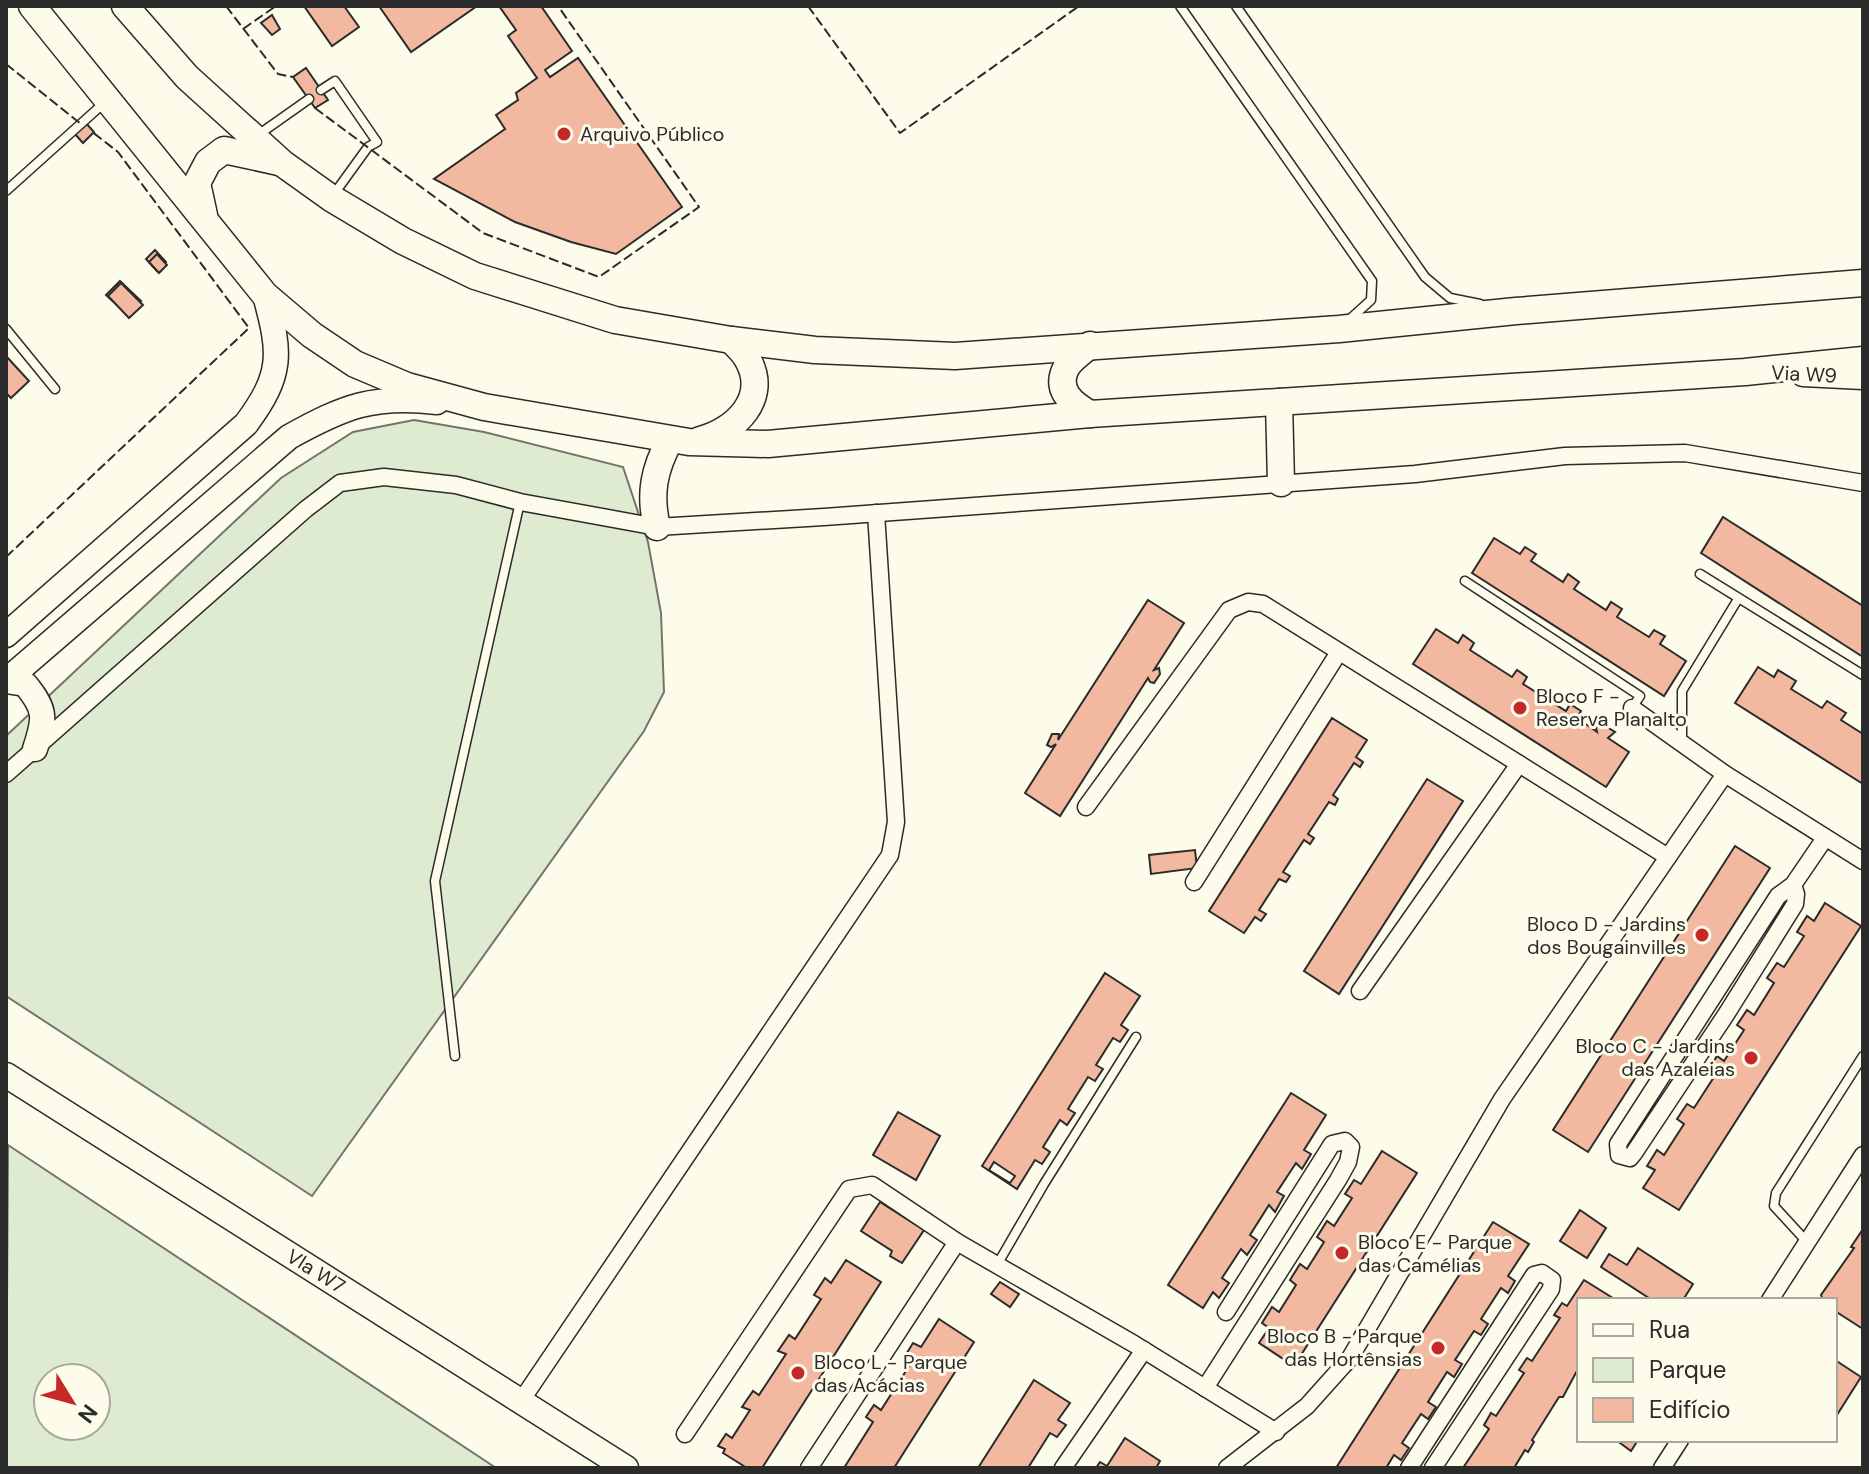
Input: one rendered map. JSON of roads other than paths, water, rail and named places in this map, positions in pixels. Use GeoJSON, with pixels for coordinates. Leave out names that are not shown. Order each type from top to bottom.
{"type":"FeatureCollection","features":[{"type":"Feature","properties":{"kind":"main road"},"geometry":{"type":"LineString","coordinates":[[32,6],[265,295],[312,335],[355,364],[407,386],[484,407]]}},
{"type":"Feature","properties":{"kind":"main road"},"geometry":{"type":"LineString","coordinates":[[125,6],[187,77],[282,163],[331,198],[403,241],[475,276],[615,320],[731,340],[815,350],[955,356],[1339,329],[1516,311],[1863,283]]}},
{"type":"Feature","properties":{"kind":"main road"},"geometry":{"type":"LineString","coordinates":[[206,223],[197,183],[208,162],[224,150],[282,163]]}},
{"type":"Feature","properties":{"kind":"main road"},"geometry":{"type":"LineString","coordinates":[[6,635],[246,424],[267,396],[276,365],[277,340],[265,295]]}},
{"type":"Feature","properties":{"kind":"main road"},"geometry":{"type":"LineString","coordinates":[[657,527],[651,504],[654,479],[680,441],[717,436],[742,416],[753,399],[754,380],[750,363],[731,340]]}},
{"type":"Feature","properties":{"kind":"main road"},"geometry":{"type":"LineString","coordinates":[[1090,345],[1066,367],[1063,389],[1070,403],[1090,414]]}},
{"type":"Feature","properties":{"kind":"main road"},"geometry":{"type":"LineString","coordinates":[[6,681],[289,437],[328,415],[372,401],[409,399],[484,407],[680,441],[768,444],[1090,414],[1745,372],[1863,360]]}},
{"type":"Feature","properties":{"kind":"main road","name":"Via W9"},"geometry":{"type":"LineString","coordinates":[[1745,372],[1863,377]]}},
{"type":"Feature","properties":{"kind":"main road"},"geometry":{"type":"LineString","coordinates":[[1279,402],[1281,483]]}},
{"type":"Feature","properties":{"kind":"main road"},"geometry":{"type":"LineString","coordinates":[[6,681],[25,684],[37,698],[44,722],[35,749]]}},
{"type":"Feature","properties":{"kind":"main road","name":"Vla W7"},"geometry":{"type":"LineString","coordinates":[[6,1075],[626,1468]]}},
{"type":"Feature","properties":{"kind":"street"},"geometry":{"type":"LineString","coordinates":[[6,774],[306,509],[340,483],[384,477],[456,485],[520,502],[657,527],[1415,474],[1565,456],[1685,453],[1863,483]]}},
{"type":"Feature","properties":{"kind":"street"},"geometry":{"type":"LineString","coordinates":[[521,1401],[890,855],[896,822],[876,513]]}},
{"type":"Feature","properties":{"kind":"street"},"geometry":{"type":"LineString","coordinates":[[1086,807],[1229,610],[1248,602],[1263,604],[1668,857]]}},
{"type":"Feature","properties":{"kind":"street"},"geometry":{"type":"LineString","coordinates":[[1194,882],[1339,652]]}},
{"type":"Feature","properties":{"kind":"street"},"geometry":{"type":"LineString","coordinates":[[1632,708],[1725,774],[1863,861]]}},
{"type":"Feature","properties":{"kind":"street"},"geometry":{"type":"LineString","coordinates":[[1360,991],[1519,764]]}},
{"type":"Feature","properties":{"kind":"street"},"geometry":{"type":"LineString","coordinates":[[1227,1468],[1307,1406],[1350,1358],[1502,1099],[1725,774]]}},
{"type":"Feature","properties":{"kind":"street"},"geometry":{"type":"LineString","coordinates":[[1793,885],[1795,904],[1727,1013],[1634,1153],[1630,1158],[1619,1155],[1618,1144],[1778,896],[1793,885],[1825,838]]}},
{"type":"Feature","properties":{"kind":"street"},"geometry":{"type":"LineString","coordinates":[[1205,1388],[1343,1171],[1351,1147],[1345,1141],[1332,1144],[1226,1312]]}},
{"type":"Feature","properties":{"kind":"street"},"geometry":{"type":"LineString","coordinates":[[1771,1298],[1863,1155]]}},
{"type":"Feature","properties":{"kind":"street"},"geometry":{"type":"LineString","coordinates":[[685,1434],[849,1189],[872,1185],[957,1242],[1144,1350],[1276,1432]]}},
{"type":"Feature","properties":{"kind":"street"},"geometry":{"type":"LineString","coordinates":[[809,1468],[957,1242]]}},
{"type":"Feature","properties":{"kind":"street"},"geometry":{"type":"LineString","coordinates":[[1409,1468],[1534,1275],[1542,1273],[1552,1280],[1551,1289],[1433,1468]]}},
{"type":"Feature","properties":{"kind":"street"},"geometry":{"type":"LineString","coordinates":[[1063,1468],[1144,1350]]}},
{"type":"Feature","properties":{"kind":"street"},"geometry":{"type":"LineString","coordinates":[[1662,1468],[1679,1442]]}},
{"type":"Feature","properties":{"kind":"lane"},"geometry":{"type":"LineString","coordinates":[[1180,6],[1372,281],[1371,300],[1339,329]]}},
{"type":"Feature","properties":{"kind":"lane"},"geometry":{"type":"LineString","coordinates":[[1236,6],[1425,277],[1450,298],[1516,311]]}},
{"type":"Feature","properties":{"kind":"lane"},"geometry":{"type":"LineString","coordinates":[[321,90],[335,81],[377,142],[368,147],[331,198]]}},
{"type":"Feature","properties":{"kind":"lane"},"geometry":{"type":"LineString","coordinates":[[254,138],[309,99]]}},
{"type":"Feature","properties":{"kind":"lane"},"geometry":{"type":"LineString","coordinates":[[6,191],[107,100]]}},
{"type":"Feature","properties":{"kind":"lane"},"geometry":{"type":"LineString","coordinates":[[6,329],[55,389]]}},
{"type":"Feature","properties":{"kind":"lane"},"geometry":{"type":"LineString","coordinates":[[455,1056],[435,881],[520,502]]}},
{"type":"Feature","properties":{"kind":"lane"},"geometry":{"type":"LineString","coordinates":[[1700,574],[1863,675]]}},
{"type":"Feature","properties":{"kind":"lane"},"geometry":{"type":"LineString","coordinates":[[1465,581],[1640,696],[1632,708]]}},
{"type":"Feature","properties":{"kind":"lane"},"geometry":{"type":"LineString","coordinates":[[1682,743],[1682,691],[1738,599]]}},
{"type":"Feature","properties":{"kind":"lane"},"geometry":{"type":"LineString","coordinates":[[997,1266],[1136,1037]]}},
{"type":"Feature","properties":{"kind":"lane"},"geometry":{"type":"LineString","coordinates":[[1807,1242],[1774,1206],[1776,1193],[1863,1056]]}},
{"type":"Feature","properties":{"kind":"place","name":"Arquivo Público"},"geometry":{"type":"Point","coordinates":[564,134]}},
{"type":"Feature","properties":{"kind":"place","name":"Bloco F - Reserva Planalto"},"geometry":{"type":"Point","coordinates":[1520,708]}},
{"type":"Feature","properties":{"kind":"place","name":"Bloco D - Jardins dos Bougainvilles"},"geometry":{"type":"Point","coordinates":[1702,935]}},
{"type":"Feature","properties":{"kind":"place","name":"Bloco C - Jardins das Azaleias"},"geometry":{"type":"Point","coordinates":[1751,1058]}},
{"type":"Feature","properties":{"kind":"place","name":"Bloco E - Parque das Camélias"},"geometry":{"type":"Point","coordinates":[1342,1253]}},
{"type":"Feature","properties":{"kind":"place","name":"Bloco B - Parque das Hortênsias"},"geometry":{"type":"Point","coordinates":[1438,1348]}},
{"type":"Feature","properties":{"kind":"place","name":"Bloco L - Parque das Acácias"},"geometry":{"type":"Point","coordinates":[798,1373]}}]}
